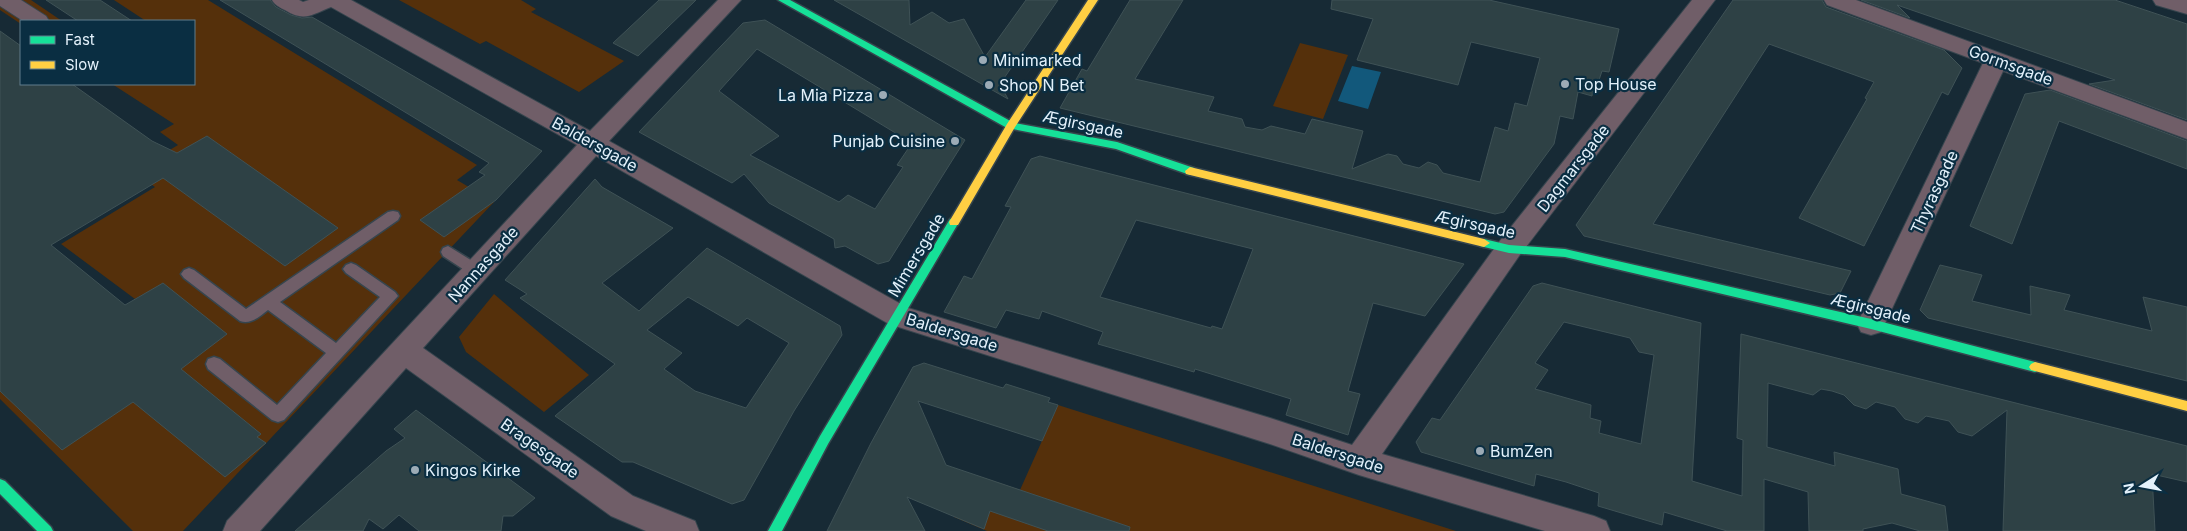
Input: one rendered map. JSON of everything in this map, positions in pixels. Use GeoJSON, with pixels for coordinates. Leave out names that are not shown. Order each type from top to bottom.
{"type":"FeatureCollection","features":[{"type":"Feature","properties":{"kind":"street"},"geometry":{"type":"LineString","coordinates":[[6,0],[36,20]]}},
{"type":"Feature","properties":{"kind":"street"},"geometry":{"type":"LineString","coordinates":[[283,0],[302,11],[329,0]]}},
{"type":"Feature","properties":{"kind":"street","name":"Baldersgade"},"geometry":{"type":"LineString","coordinates":[[334,0],[593,143],[899,316],[1358,460],[1594,531]]}},
{"type":"Feature","properties":{"kind":"street","name":"Nannasgade"},"geometry":{"type":"LineString","coordinates":[[239,531],[593,143],[730,0]]}},
{"type":"Feature","properties":{"kind":"street","name":"Ægirsgade"},"geometry":{"type":"LineString","coordinates":[[783,0],[1011,126],[1117,146],[1175,167],[1509,249],[1565,253],[1871,324],[2187,406]]}},
{"type":"Feature","properties":{"kind":"street","name":"Mimersgade"},"geometry":{"type":"LineString","coordinates":[[775,531],[824,440],[1011,126],[1094,0]]}},
{"type":"Feature","properties":{"kind":"street","name":"Dagmarsgade"},"geometry":{"type":"LineString","coordinates":[[1358,460],[1509,249],[1704,0]]}},
{"type":"Feature","properties":{"kind":"street","name":"Gormsgade"},"geometry":{"type":"LineString","coordinates":[[1835,0],[2187,130]]}},
{"type":"Feature","properties":{"kind":"street"},"geometry":{"type":"LineString","coordinates":[[2164,0],[2187,8]]}},
{"type":"Feature","properties":{"kind":"street","name":"Thyrasgade"},"geometry":{"type":"LineString","coordinates":[[1871,324],[1996,60]]}},
{"type":"Feature","properties":{"kind":"street","name":"Bragesgade"},"geometry":{"type":"LineString","coordinates":[[405,351],[622,506],[683,531]]}},
{"type":"Feature","properties":{"kind":"street"},"geometry":{"type":"LineString","coordinates":[[0,485],[46,531]]}},
{"type":"Feature","properties":{"kind":"lane"},"geometry":{"type":"LineString","coordinates":[[189,274],[246,318],[393,216]]}},
{"type":"Feature","properties":{"kind":"lane"},"geometry":{"type":"LineString","coordinates":[[448,252],[477,271]]}},
{"type":"Feature","properties":{"kind":"lane"},"geometry":{"type":"LineString","coordinates":[[214,364],[278,415],[390,296],[351,269]]}},
{"type":"Feature","properties":{"kind":"lane"},"geometry":{"type":"LineString","coordinates":[[268,302],[336,353]]}},
{"type":"Feature","properties":{"kind":"shaded area"},"geometry":{"type":"Polygon","coordinates":[[[0,0],[31,0],[61,20],[20,20],[20,23],[0,10],[0,0]]]}},
{"type":"Feature","properties":{"kind":"shaded area"},"geometry":{"type":"Polygon","coordinates":[[[114,0],[208,0],[477,165],[457,180],[494,202],[183,531],[133,531],[0,399],[0,389],[145,293],[135,299],[61,244],[155,187],[133,172],[178,145],[160,132],[174,124],[114,85],[195,85],[195,20],[144,20],[114,0]]]}},
{"type":"Feature","properties":{"kind":"shaded area"},"geometry":{"type":"Polygon","coordinates":[[[399,0],[521,0],[536,9],[531,12],[624,61],[579,92],[486,41],[480,44],[399,0]]]}},
{"type":"Feature","properties":{"kind":"shaded area"},"geometry":{"type":"Polygon","coordinates":[[[1300,43],[1348,55],[1323,119],[1273,106],[1300,43]]]}},
{"type":"Feature","properties":{"kind":"shaded area"},"geometry":{"type":"Polygon","coordinates":[[[494,294],[589,375],[544,412],[466,352],[459,337],[494,294]]]}},
{"type":"Feature","properties":{"kind":"shaded area"},"geometry":{"type":"Polygon","coordinates":[[[1058,405],[1456,531],[987,531],[954,517],[978,476],[1020,490],[1058,405]]]}},
{"type":"Feature","properties":{"kind":"water"},"geometry":{"type":"Polygon","coordinates":[[[1352,66],[1381,72],[1368,109],[1338,101],[1352,66]]]}},
{"type":"Feature","properties":{"kind":"building"},"geometry":{"type":"Polygon","coordinates":[[[46,0],[100,0],[130,20],[76,20],[46,0]]]}},
{"type":"Feature","properties":{"kind":"building"},"geometry":{"type":"Polygon","coordinates":[[[220,0],[270,0],[276,7],[291,15],[302,18],[312,17],[542,151],[496,200],[444,237],[420,220],[485,175],[479,172],[489,163],[220,0]]]}},
{"type":"Feature","properties":{"kind":"building"},"geometry":{"type":"Polygon","coordinates":[[[659,0],[696,0],[638,56],[613,43],[659,0]]]}},
{"type":"Feature","properties":{"kind":"building"},"geometry":{"type":"Polygon","coordinates":[[[834,0],[909,0],[910,25],[932,12],[949,23],[964,19],[985,57],[1026,0],[1058,0],[1000,84],[1008,99],[834,0]]]}},
{"type":"Feature","properties":{"kind":"building"},"geometry":{"type":"Polygon","coordinates":[[[1130,0],[1183,0],[1135,79],[1214,97],[1208,111],[1242,119],[1245,127],[1262,130],[1271,126],[1305,134],[1312,119],[1363,131],[1352,169],[1388,154],[1397,156],[1403,164],[1419,168],[1428,162],[1437,165],[1443,173],[1480,182],[1495,127],[1508,131],[1515,103],[1527,106],[1540,58],[1471,42],[1458,85],[1357,60],[1373,19],[1331,9],[1332,0],[1489,0],[1619,29],[1609,72],[1602,71],[1597,86],[1593,85],[1592,96],[1578,92],[1573,119],[1560,116],[1554,144],[1504,212],[1495,214],[1060,108],[1082,69],[1087,71],[1130,0]]]}},
{"type":"Feature","properties":{"kind":"building"},"geometry":{"type":"Polygon","coordinates":[[[1733,0],[1822,0],[1826,7],[1944,50],[1962,68],[1948,95],[1942,92],[1864,246],[1799,218],[1867,99],[1865,98],[1874,82],[1769,44],[1653,224],[1851,271],[1840,293],[1830,295],[1584,236],[1576,225],[1733,0]]]}},
{"type":"Feature","properties":{"kind":"building"},"geometry":{"type":"Polygon","coordinates":[[[1861,0],[2115,0],[2187,24],[2187,120],[2089,84],[2115,80],[1897,5],[1910,18],[1861,0]]]}},
{"type":"Feature","properties":{"kind":"building"},"geometry":{"type":"Polygon","coordinates":[[[765,20],[965,140],[889,261],[878,264],[845,246],[835,248],[834,239],[769,203],[744,174],[732,183],[639,132],[743,23],[765,20]],[[757,49],[719,91],[779,136],[750,155],[839,202],[848,195],[875,209],[903,167],[897,165],[912,143],[757,49]]]}},
{"type":"Feature","properties":{"kind":"building"},"geometry":{"type":"Polygon","coordinates":[[[0,31],[20,45],[20,85],[73,85],[152,141],[177,153],[207,136],[338,228],[285,266],[163,178],[51,245],[125,305],[163,283],[227,334],[181,369],[261,434],[257,437],[266,443],[225,477],[133,402],[62,450],[0,391],[0,31]]]}},
{"type":"Feature","properties":{"kind":"building"},"geometry":{"type":"Polygon","coordinates":[[[2050,90],[2187,141],[2187,169],[2059,121],[2012,244],[1970,226],[2025,94],[2050,90]]]}},
{"type":"Feature","properties":{"kind":"building"},"geometry":{"type":"Polygon","coordinates":[[[1040,156],[1464,264],[1425,316],[1373,303],[1348,391],[1360,394],[1348,435],[1286,415],[1291,399],[1195,369],[1194,372],[1098,344],[1103,332],[1042,311],[1039,319],[1006,310],[996,328],[944,312],[964,276],[972,279],[1011,207],[1005,206],[1031,159],[1040,156]],[[1136,220],[1100,297],[1211,328],[1212,326],[1222,329],[1253,249],[1136,220]]]}},
{"type":"Feature","properties":{"kind":"building"},"geometry":{"type":"Polygon","coordinates":[[[595,179],[602,187],[673,228],[602,283],[639,311],[707,248],[840,326],[842,335],[794,411],[744,500],[732,504],[633,462],[622,462],[555,416],[615,364],[520,298],[527,294],[505,280],[595,179]],[[688,297],[647,330],[682,353],[664,369],[695,391],[746,408],[789,343],[747,318],[738,326],[688,297]]]}},
{"type":"Feature","properties":{"kind":"building"},"geometry":{"type":"Polygon","coordinates":[[[1940,265],[1982,275],[1972,301],[2031,315],[2030,286],[2070,295],[2064,310],[2152,331],[2143,297],[2187,307],[2187,381],[1928,318],[1920,310],[1940,265]]]}},
{"type":"Feature","properties":{"kind":"building"},"geometry":{"type":"Polygon","coordinates":[[[1542,283],[1701,323],[1692,481],[1742,496],[1743,440],[1737,438],[1741,334],[2187,446],[2187,482],[2152,474],[2155,531],[2003,531],[2007,410],[1972,436],[1958,432],[1949,421],[1926,416],[1918,423],[1905,419],[1895,407],[1876,402],[1866,409],[1854,405],[1844,395],[1832,391],[1821,389],[1813,395],[1768,383],[1767,447],[1835,466],[1834,452],[1898,469],[1901,494],[1945,506],[1948,531],[1920,531],[1892,523],[1863,529],[1863,531],[1809,531],[1808,492],[1764,479],[1764,531],[1727,531],[1664,512],[1662,525],[1598,506],[1599,493],[1566,482],[1536,474],[1534,486],[1421,452],[1416,442],[1432,418],[1440,420],[1533,286],[1542,283]],[[1564,322],[1535,363],[1548,370],[1535,389],[1591,405],[1590,418],[1601,421],[1599,433],[1641,444],[1654,355],[1639,352],[1630,338],[1564,322]]]}},
{"type":"Feature","properties":{"kind":"building"},"geometry":{"type":"Polygon","coordinates":[[[924,363],[1003,388],[1006,384],[1050,398],[1048,402],[1058,405],[1042,441],[918,401],[946,465],[1130,527],[1129,531],[1048,531],[990,511],[984,529],[907,497],[925,531],[827,531],[871,443],[913,367],[924,363]]]}},
{"type":"Feature","properties":{"kind":"building","name":"Kingos Kirke"},"geometry":{"type":"Polygon","coordinates":[[[416,410],[535,498],[513,516],[503,516],[501,531],[419,531],[399,515],[383,529],[369,519],[363,531],[295,531],[386,451],[405,438],[394,429],[416,410]]]}},
{"type":"Feature","properties":{"kind":"traffic: fast"},"geometry":{"type":"LineString","coordinates":[[783,0],[1011,126],[1117,146],[1190,171]]}},
{"type":"Feature","properties":{"kind":"traffic: fast"},"geometry":{"type":"LineString","coordinates":[[775,531],[824,440],[954,222]]}},
{"type":"Feature","properties":{"kind":"traffic: fast"},"geometry":{"type":"LineString","coordinates":[[1484,243],[1509,249],[1565,253],[1871,324],[2035,367]]}},
{"type":"Feature","properties":{"kind":"traffic: fast"},"geometry":{"type":"LineString","coordinates":[[0,485],[46,531]]}},
{"type":"Feature","properties":{"kind":"traffic: slow"},"geometry":{"type":"LineString","coordinates":[[954,222],[1011,126],[1093,0]]}},
{"type":"Feature","properties":{"kind":"traffic: slow"},"geometry":{"type":"LineString","coordinates":[[1190,171],[1484,243]]}},
{"type":"Feature","properties":{"kind":"traffic: slow"},"geometry":{"type":"LineString","coordinates":[[2035,367],[2187,406]]}},
{"type":"Feature","properties":{"kind":"place","name":"Minimarked"},"geometry":{"type":"Point","coordinates":[983,60]}},
{"type":"Feature","properties":{"kind":"place","name":"Top House"},"geometry":{"type":"Point","coordinates":[1565,84]}},
{"type":"Feature","properties":{"kind":"place","name":"Shop N Bet"},"geometry":{"type":"Point","coordinates":[989,85]}},
{"type":"Feature","properties":{"kind":"place","name":"La Mia Pizza"},"geometry":{"type":"Point","coordinates":[883,95]}},
{"type":"Feature","properties":{"kind":"place","name":"Punjab Cuisine"},"geometry":{"type":"Point","coordinates":[955,141]}},
{"type":"Feature","properties":{"kind":"place","name":"BumZen"},"geometry":{"type":"Point","coordinates":[1480,451]}},
{"type":"Feature","properties":{"kind":"place","name":"Kingos Kirke"},"geometry":{"type":"Point","coordinates":[415,470]}}]}
